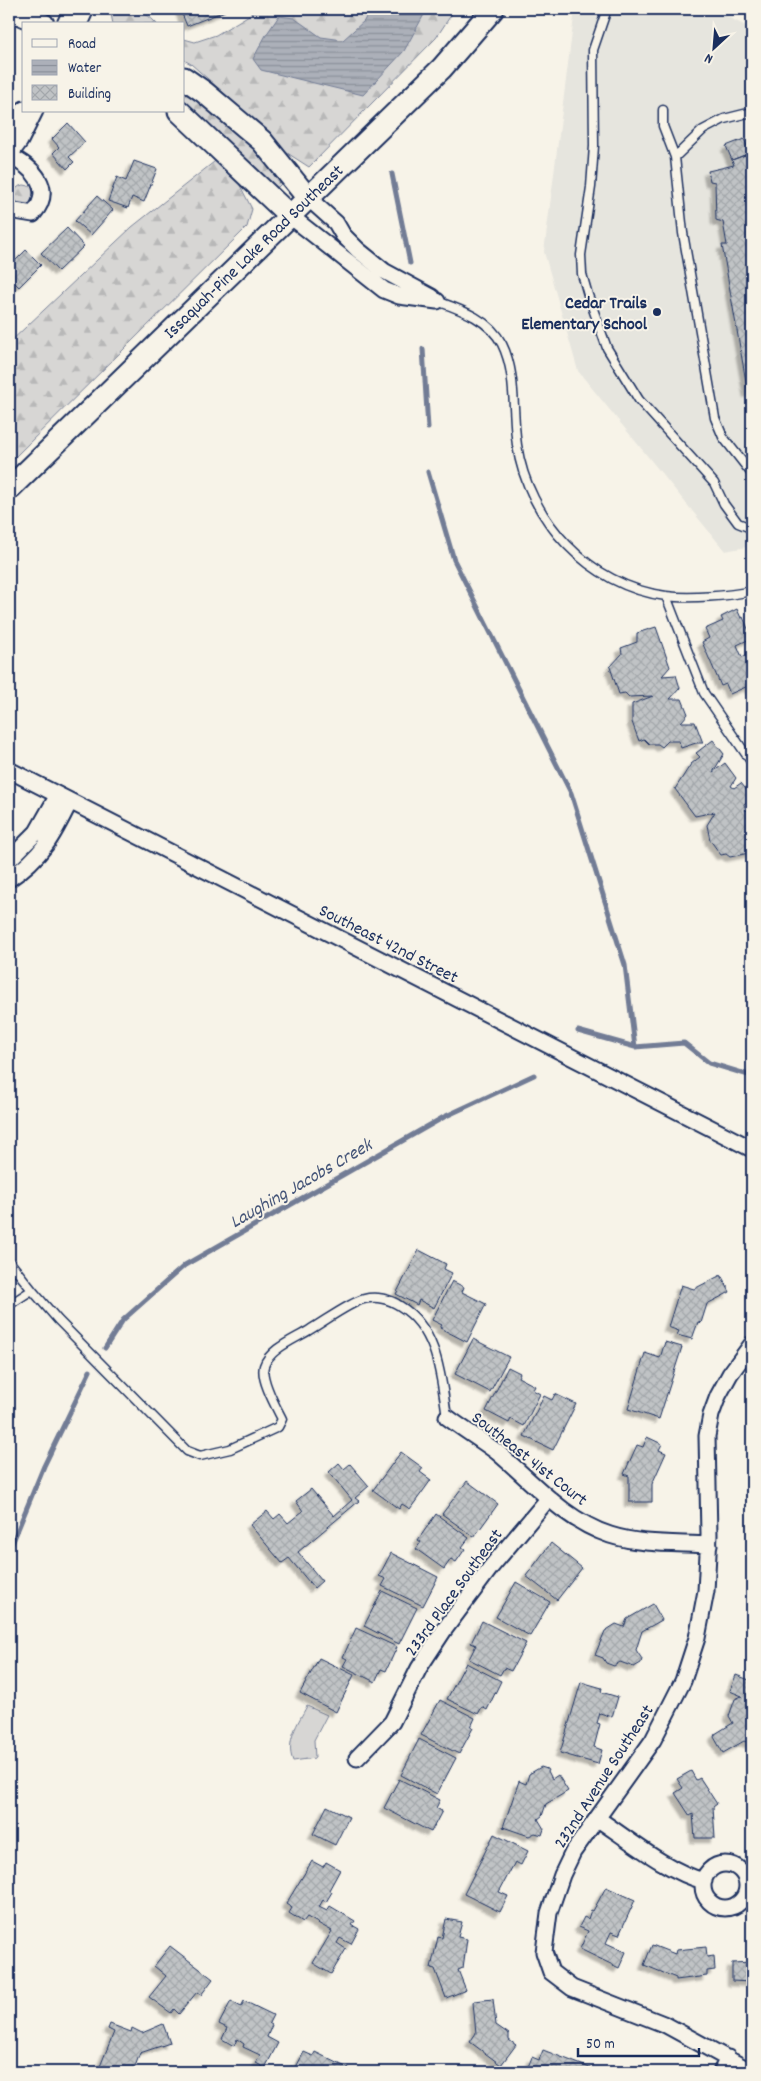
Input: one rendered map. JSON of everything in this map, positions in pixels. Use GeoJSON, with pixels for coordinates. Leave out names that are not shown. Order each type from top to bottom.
{"type":"FeatureCollection","features":[{"type":"Feature","properties":{"kind":"main road"},"geometry":{"type":"LineString","coordinates":[[9,9],[38,22]]}},
{"type":"Feature","properties":{"kind":"main road","name":"Issaquah-Pine Lake Road Southeast"},"geometry":{"type":"LineString","coordinates":[[9,489],[307,197],[442,68],[493,9]]}},
{"type":"Feature","properties":{"kind":"main road"},"geometry":{"type":"LineString","coordinates":[[185,79],[204,92],[262,141],[307,197]]}},
{"type":"Feature","properties":{"kind":"main road"},"geometry":{"type":"LineString","coordinates":[[180,112],[289,215]]}},
{"type":"Feature","properties":{"kind":"street"},"geometry":{"type":"LineString","coordinates":[[66,22],[72,9]]}},
{"type":"Feature","properties":{"kind":"street"},"geometry":{"type":"LineString","coordinates":[[80,22],[86,9]]}},
{"type":"Feature","properties":{"kind":"street"},"geometry":{"type":"LineString","coordinates":[[9,156],[10,139],[23,112]]}},
{"type":"Feature","properties":{"kind":"street"},"geometry":{"type":"LineString","coordinates":[[9,156],[20,141],[34,112]]}},
{"type":"Feature","properties":{"kind":"street"},"geometry":{"type":"LineString","coordinates":[[9,156],[22,162],[32,172],[42,185],[43,192],[38,208],[33,214],[9,210]]}},
{"type":"Feature","properties":{"kind":"street"},"geometry":{"type":"LineString","coordinates":[[307,197],[336,223],[358,250],[384,271],[437,301]]}},
{"type":"Feature","properties":{"kind":"street"},"geometry":{"type":"LineString","coordinates":[[289,215],[384,290],[399,296],[437,301]]}},
{"type":"Feature","properties":{"kind":"street","name":"Southeast 42nd Street"},"geometry":{"type":"LineString","coordinates":[[9,770],[752,1149]]}},
{"type":"Feature","properties":{"kind":"street"},"geometry":{"type":"LineString","coordinates":[[9,860],[37,832],[64,798]]}},
{"type":"Feature","properties":{"kind":"street"},"geometry":{"type":"LineString","coordinates":[[9,879],[42,850],[53,836],[64,798]]}},
{"type":"Feature","properties":{"kind":"street","name":"232nd Avenue Southeast"},"geometry":{"type":"LineString","coordinates":[[728,2058],[666,2025],[572,1988],[551,1972],[544,1952],[548,1913],[573,1852],[653,1740],[683,1681],[706,1591],[709,1545],[706,1466],[707,1436],[711,1415],[726,1381],[752,1344]]}},
{"type":"Feature","properties":{"kind":"street","name":"Southeast 41st Court"},"geometry":{"type":"LineString","coordinates":[[447,1417],[496,1452],[548,1499],[593,1529],[612,1536],[642,1542],[709,1545]]}},
{"type":"Feature","properties":{"kind":"street","name":"233rd Place Southeast"},"geometry":{"type":"LineString","coordinates":[[357,1758],[392,1722],[419,1668],[444,1630],[491,1567],[548,1499]]}},
{"type":"Feature","properties":{"kind":"street"},"geometry":{"type":"LineString","coordinates":[[598,1819],[670,1866],[691,1878],[704,1881]]}},
{"type":"Feature","properties":{"kind":"street"},"geometry":{"type":"LineString","coordinates":[[721,2072],[728,2058],[752,2072]]}},
{"type":"Feature","properties":{"kind":"lane"},"geometry":{"type":"LineString","coordinates":[[607,9],[593,50],[594,146],[591,187],[582,255],[582,274],[606,348],[639,400],[714,483],[724,504],[738,523],[752,527]]}},
{"type":"Feature","properties":{"kind":"lane"},"geometry":{"type":"LineString","coordinates":[[663,110],[663,126],[675,157],[683,232],[715,418],[723,436],[752,474]]}},
{"type":"Feature","properties":{"kind":"lane"},"geometry":{"type":"LineString","coordinates":[[675,157],[703,130],[724,120],[752,112]]}},
{"type":"Feature","properties":{"kind":"lane"},"geometry":{"type":"LineString","coordinates":[[437,301],[463,310],[480,320],[496,335],[502,344],[511,378],[516,444],[534,502],[554,531],[586,563],[609,577],[636,588],[666,596],[735,594],[752,591]]}},
{"type":"Feature","properties":{"kind":"lane"},"geometry":{"type":"LineString","coordinates":[[666,596],[704,693],[752,763]]}},
{"type":"Feature","properties":{"kind":"lane"},"geometry":{"type":"LineString","coordinates":[[9,1261],[58,1320],[187,1451],[200,1456],[230,1449],[278,1427],[282,1420],[266,1383],[263,1367],[271,1354],[364,1299],[392,1300],[412,1313],[428,1334],[442,1380],[447,1417]]}},
{"type":"Feature","properties":{"kind":"lane"},"geometry":{"type":"LineString","coordinates":[[9,1306],[32,1290]]}},
{"type":"Feature","properties":{"kind":"shaded area","name":"Cedar Trails Elementary School"},"geometry":{"type":"Polygon","coordinates":[[[575,9],[712,9],[752,29],[752,546],[725,551],[578,371],[544,252],[575,9]]]}},
{"type":"Feature","properties":{"kind":"green space"},"geometry":{"type":"Polygon","coordinates":[[[110,9],[136,10],[146,14],[155,22],[113,22],[110,9]]]}},
{"type":"Feature","properties":{"kind":"green space"},"geometry":{"type":"Polygon","coordinates":[[[259,9],[455,9],[436,38],[309,167],[281,149],[233,101],[185,61],[185,39],[195,42],[216,35],[259,9]]]}},
{"type":"Feature","properties":{"kind":"green space"},"geometry":{"type":"Polygon","coordinates":[[[185,87],[200,96],[287,178],[278,187],[270,188],[185,105],[185,87]]]}},
{"type":"Feature","properties":{"kind":"green space"},"geometry":{"type":"Polygon","coordinates":[[[224,154],[252,209],[247,227],[9,463],[9,343],[132,227],[224,154]]]}},
{"type":"Feature","properties":{"kind":"green space"},"geometry":{"type":"Polygon","coordinates":[[[24,185],[31,188],[34,195],[31,202],[24,205],[17,202],[14,195],[17,188],[24,185]]]}},
{"type":"Feature","properties":{"kind":"green space"},"geometry":{"type":"Polygon","coordinates":[[[307,1706],[327,1715],[314,1740],[315,1758],[293,1761],[291,1754],[292,1739],[307,1706]]]}},
{"type":"Feature","properties":{"kind":"water"},"geometry":{"type":"Polygon","coordinates":[[[370,9],[427,9],[404,51],[363,95],[261,70],[253,59],[279,16],[294,18],[321,37],[343,40],[364,21],[370,9]]]}},
{"type":"Feature","properties":{"kind":"building"},"geometry":{"type":"Polygon","coordinates":[[[180,9],[224,9],[225,11],[187,26],[180,9]]]}},
{"type":"Feature","properties":{"kind":"building"},"geometry":{"type":"Polygon","coordinates":[[[68,123],[85,142],[69,157],[74,162],[67,169],[53,153],[59,147],[52,139],[68,123]]]}},
{"type":"Feature","properties":{"kind":"building"},"geometry":{"type":"Polygon","coordinates":[[[744,139],[750,153],[732,160],[726,146],[744,139]]]}},
{"type":"Feature","properties":{"kind":"building"},"geometry":{"type":"Polygon","coordinates":[[[752,153],[752,392],[748,393],[722,245],[727,245],[723,222],[716,220],[715,182],[710,181],[708,171],[734,165],[732,160],[752,153]]]}},
{"type":"Feature","properties":{"kind":"building"},"geometry":{"type":"Polygon","coordinates":[[[134,161],[157,169],[144,202],[132,197],[128,208],[108,201],[117,177],[126,181],[134,161]]]}},
{"type":"Feature","properties":{"kind":"building"},"geometry":{"type":"Polygon","coordinates":[[[97,196],[113,210],[91,235],[75,221],[97,196]]]}},
{"type":"Feature","properties":{"kind":"building"},"geometry":{"type":"Polygon","coordinates":[[[67,228],[84,246],[58,271],[41,253],[67,228]]]}},
{"type":"Feature","properties":{"kind":"building"},"geometry":{"type":"Polygon","coordinates":[[[26,250],[41,265],[19,287],[9,277],[9,267],[26,250]]]}},
{"type":"Feature","properties":{"kind":"building"},"geometry":{"type":"Polygon","coordinates":[[[9,302],[15,308],[9,313],[9,302]]]}},
{"type":"Feature","properties":{"kind":"building"},"geometry":{"type":"Polygon","coordinates":[[[737,609],[741,618],[743,617],[752,638],[737,645],[742,657],[752,652],[752,692],[748,686],[730,694],[726,684],[721,686],[702,642],[709,638],[705,629],[723,621],[721,617],[737,609]]]}},
{"type":"Feature","properties":{"kind":"building"},"geometry":{"type":"Polygon","coordinates":[[[656,627],[670,667],[662,676],[676,675],[680,688],[670,699],[682,699],[688,714],[681,722],[695,722],[703,743],[696,743],[681,748],[679,741],[668,741],[662,747],[658,744],[649,744],[644,739],[639,741],[632,722],[632,704],[653,696],[629,697],[625,693],[619,694],[610,667],[622,654],[621,648],[637,642],[637,633],[656,627]]]}},
{"type":"Feature","properties":{"kind":"building"},"geometry":{"type":"Polygon","coordinates":[[[713,740],[724,754],[713,772],[725,763],[736,778],[731,786],[734,788],[741,783],[752,797],[744,804],[746,811],[752,806],[752,851],[749,853],[730,857],[726,854],[721,855],[710,840],[707,825],[715,812],[695,816],[675,789],[691,764],[700,757],[696,753],[713,740]]]}},
{"type":"Feature","properties":{"kind":"building"},"geometry":{"type":"Polygon","coordinates":[[[419,1250],[446,1264],[444,1269],[452,1273],[434,1308],[419,1300],[417,1305],[396,1294],[419,1250]]]}},
{"type":"Feature","properties":{"kind":"building"},"geometry":{"type":"Polygon","coordinates":[[[721,1275],[730,1292],[707,1304],[701,1323],[698,1322],[692,1339],[677,1335],[679,1331],[668,1327],[681,1285],[694,1289],[721,1275]]]}},
{"type":"Feature","properties":{"kind":"building"},"geometry":{"type":"Polygon","coordinates":[[[452,1281],[464,1287],[462,1292],[486,1304],[467,1342],[440,1328],[442,1325],[432,1320],[452,1281]]]}},
{"type":"Feature","properties":{"kind":"building"},"geometry":{"type":"Polygon","coordinates":[[[473,1339],[509,1357],[490,1392],[455,1374],[473,1339]]]}},
{"type":"Feature","properties":{"kind":"building"},"geometry":{"type":"Polygon","coordinates":[[[665,1342],[682,1347],[659,1419],[628,1409],[645,1353],[660,1358],[665,1342]]]}},
{"type":"Feature","properties":{"kind":"building"},"geometry":{"type":"Polygon","coordinates":[[[508,1367],[520,1373],[518,1377],[535,1386],[533,1390],[540,1394],[524,1426],[511,1419],[509,1423],[486,1411],[508,1367]]]}},
{"type":"Feature","properties":{"kind":"building"},"geometry":{"type":"Polygon","coordinates":[[[555,1394],[576,1404],[553,1450],[524,1436],[544,1396],[552,1400],[555,1394]]]}},
{"type":"Feature","properties":{"kind":"building"},"geometry":{"type":"Polygon","coordinates":[[[647,1437],[662,1444],[659,1450],[666,1453],[652,1484],[652,1502],[629,1502],[629,1476],[624,1474],[637,1445],[643,1447],[647,1437]]]}},
{"type":"Feature","properties":{"kind":"building"},"geometry":{"type":"Polygon","coordinates":[[[401,1452],[423,1468],[420,1472],[431,1480],[410,1509],[402,1504],[399,1509],[373,1490],[401,1452]]]}},
{"type":"Feature","properties":{"kind":"building"},"geometry":{"type":"Polygon","coordinates":[[[339,1463],[344,1469],[350,1464],[369,1486],[355,1498],[359,1501],[298,1552],[322,1581],[314,1588],[289,1558],[282,1563],[250,1525],[267,1511],[274,1519],[280,1514],[288,1523],[303,1511],[296,1501],[311,1489],[334,1516],[352,1500],[329,1472],[339,1463]]]}},
{"type":"Feature","properties":{"kind":"building"},"geometry":{"type":"Polygon","coordinates":[[[467,1481],[498,1504],[474,1537],[442,1514],[467,1481]]]}},
{"type":"Feature","properties":{"kind":"building"},"geometry":{"type":"Polygon","coordinates":[[[436,1514],[469,1538],[462,1547],[465,1549],[456,1562],[451,1559],[444,1569],[416,1549],[421,1542],[418,1540],[436,1514]]]}},
{"type":"Feature","properties":{"kind":"building"},"geometry":{"type":"Polygon","coordinates":[[[551,1543],[582,1568],[557,1600],[526,1576],[551,1543]]]}},
{"type":"Feature","properties":{"kind":"building"},"geometry":{"type":"Polygon","coordinates":[[[391,1553],[438,1577],[423,1606],[382,1586],[386,1579],[379,1576],[391,1553]]]}},
{"type":"Feature","properties":{"kind":"building"},"geometry":{"type":"Polygon","coordinates":[[[516,1582],[550,1602],[530,1636],[496,1617],[516,1582]]]}},
{"type":"Feature","properties":{"kind":"building"},"geometry":{"type":"Polygon","coordinates":[[[382,1591],[417,1608],[399,1644],[364,1626],[382,1591]]]}},
{"type":"Feature","properties":{"kind":"building"},"geometry":{"type":"Polygon","coordinates":[[[653,1604],[662,1620],[642,1631],[636,1650],[642,1659],[641,1663],[634,1667],[620,1662],[614,1666],[595,1655],[605,1631],[616,1624],[624,1627],[627,1619],[653,1604]]]}},
{"type":"Feature","properties":{"kind":"building"},"geometry":{"type":"Polygon","coordinates":[[[482,1621],[526,1643],[511,1671],[504,1668],[500,1675],[469,1659],[476,1645],[471,1643],[482,1621]]]}},
{"type":"Feature","properties":{"kind":"building"},"geometry":{"type":"Polygon","coordinates":[[[356,1628],[397,1647],[386,1671],[381,1669],[375,1682],[343,1666],[347,1659],[343,1657],[356,1628]]]}},
{"type":"Feature","properties":{"kind":"building"},"geometry":{"type":"Polygon","coordinates":[[[319,1658],[354,1675],[336,1712],[300,1693],[319,1658]]]}},
{"type":"Feature","properties":{"kind":"building"},"geometry":{"type":"Polygon","coordinates":[[[466,1663],[501,1681],[487,1710],[482,1707],[478,1714],[447,1699],[466,1663]]]}},
{"type":"Feature","properties":{"kind":"building"},"geometry":{"type":"Polygon","coordinates":[[[736,1675],[752,1681],[752,1744],[744,1741],[723,1753],[714,1737],[715,1734],[733,1723],[729,1716],[735,1699],[742,1696],[730,1691],[736,1675]]]}},
{"type":"Feature","properties":{"kind":"building"},"geometry":{"type":"Polygon","coordinates":[[[581,1682],[602,1688],[601,1692],[618,1697],[612,1717],[600,1713],[597,1723],[600,1724],[594,1747],[602,1750],[598,1764],[560,1753],[581,1682]]]}},
{"type":"Feature","properties":{"kind":"building"},"geometry":{"type":"Polygon","coordinates":[[[440,1700],[475,1718],[471,1727],[473,1728],[459,1754],[421,1735],[440,1700]]]}},
{"type":"Feature","properties":{"kind":"building"},"geometry":{"type":"Polygon","coordinates":[[[419,1739],[456,1758],[437,1794],[401,1775],[419,1739]]]}},
{"type":"Feature","properties":{"kind":"building"},"geometry":{"type":"Polygon","coordinates":[[[541,1767],[547,1769],[552,1779],[558,1775],[568,1791],[546,1804],[542,1816],[538,1819],[544,1829],[542,1835],[535,1833],[529,1836],[503,1827],[519,1781],[526,1784],[529,1774],[541,1767]]]}},
{"type":"Feature","properties":{"kind":"building"},"geometry":{"type":"Polygon","coordinates":[[[691,1771],[696,1780],[700,1778],[717,1804],[713,1807],[715,1838],[695,1838],[693,1814],[690,1816],[675,1793],[683,1788],[677,1779],[691,1771]]]}},
{"type":"Feature","properties":{"kind":"building"},"geometry":{"type":"Polygon","coordinates":[[[399,1779],[440,1800],[436,1808],[442,1811],[431,1832],[384,1808],[399,1779]]]}},
{"type":"Feature","properties":{"kind":"building"},"geometry":{"type":"Polygon","coordinates":[[[327,1806],[349,1817],[335,1845],[313,1834],[327,1806]]]}},
{"type":"Feature","properties":{"kind":"building"},"geometry":{"type":"Polygon","coordinates":[[[494,1834],[528,1851],[521,1865],[515,1862],[499,1892],[508,1896],[500,1912],[464,1894],[494,1834]]]}},
{"type":"Feature","properties":{"kind":"building"},"geometry":{"type":"Polygon","coordinates":[[[312,1861],[323,1867],[326,1862],[340,1870],[329,1890],[332,1892],[326,1902],[323,1900],[319,1907],[327,1911],[330,1906],[355,1921],[352,1925],[359,1929],[351,1944],[340,1938],[337,1943],[346,1949],[331,1974],[313,1963],[332,1931],[307,1917],[303,1922],[289,1913],[292,1908],[286,1904],[312,1861]]]}},
{"type":"Feature","properties":{"kind":"building"},"geometry":{"type":"Polygon","coordinates":[[[606,1887],[635,1900],[619,1935],[611,1932],[606,1943],[626,1952],[619,1968],[580,1949],[588,1931],[579,1927],[584,1917],[588,1919],[591,1910],[593,1911],[606,1887]]]}},
{"type":"Feature","properties":{"kind":"building"},"geometry":{"type":"Polygon","coordinates":[[[446,1919],[462,1922],[458,1937],[467,1939],[463,1968],[458,1970],[466,1990],[446,1998],[435,1969],[431,1968],[438,1937],[442,1938],[446,1919]]]}},
{"type":"Feature","properties":{"kind":"building"},"geometry":{"type":"Polygon","coordinates":[[[652,1945],[675,1954],[676,1950],[706,1947],[707,1957],[714,1956],[715,1970],[707,1971],[707,1976],[676,1980],[676,1978],[644,1965],[652,1945]]]}},
{"type":"Feature","properties":{"kind":"building"},"geometry":{"type":"Polygon","coordinates":[[[170,1946],[213,1979],[201,1995],[197,1992],[179,2014],[174,2009],[171,2013],[149,1997],[166,1976],[154,1966],[170,1946]]]}},
{"type":"Feature","properties":{"kind":"building"},"geometry":{"type":"Polygon","coordinates":[[[752,1962],[752,1982],[732,1981],[732,1963],[752,1962]]]}},
{"type":"Feature","properties":{"kind":"building"},"geometry":{"type":"Polygon","coordinates":[[[493,1999],[496,2025],[509,2034],[509,2040],[516,2045],[501,2065],[470,2042],[476,2033],[474,2001],[493,1999]]]}},
{"type":"Feature","properties":{"kind":"building"},"geometry":{"type":"Polygon","coordinates":[[[231,2001],[241,2007],[244,2001],[273,2015],[269,2023],[272,2025],[267,2037],[278,2043],[265,2068],[256,2063],[260,2055],[243,2047],[244,2044],[237,2039],[234,2046],[222,2039],[227,2028],[219,2024],[231,2001]]]}},
{"type":"Feature","properties":{"kind":"building"},"geometry":{"type":"Polygon","coordinates":[[[110,2024],[131,2032],[132,2028],[142,2033],[163,2024],[170,2043],[140,2053],[133,2072],[108,2072],[99,2069],[114,2032],[108,2029],[110,2024]]]}},
{"type":"Feature","properties":{"kind":"building"},"geometry":{"type":"Polygon","coordinates":[[[543,2050],[595,2070],[595,2072],[526,2072],[532,2057],[539,2060],[543,2050]]]}},
{"type":"Feature","properties":{"kind":"building"},"geometry":{"type":"Polygon","coordinates":[[[304,2052],[313,2056],[315,2052],[356,2072],[288,2072],[291,2066],[295,2069],[304,2052]]]}},
{"type":"Feature","properties":{"kind":"building"},"geometry":{"type":"Polygon","coordinates":[[[405,2069],[405,2072],[377,2072],[405,2069]]]}},
{"type":"Feature","properties":{"kind":"waterway"},"geometry":{"type":"LineString","coordinates":[[392,174],[410,263]]}},
{"type":"Feature","properties":{"kind":"waterway"},"geometry":{"type":"LineString","coordinates":[[423,349],[428,428]]}},
{"type":"Feature","properties":{"kind":"waterway"},"geometry":{"type":"LineString","coordinates":[[428,472],[454,560],[571,793],[625,965],[635,1047]]}},
{"type":"Feature","properties":{"kind":"waterway","name":"Laughing Jacobs Creek"},"geometry":{"type":"LineString","coordinates":[[578,1031],[635,1047],[684,1043],[709,1063],[752,1076]]}},
{"type":"Feature","properties":{"kind":"waterway","name":"Laughing Jacobs Creek"},"geometry":{"type":"LineString","coordinates":[[105,1348],[123,1320],[185,1265],[444,1117],[534,1075]]}},
{"type":"Feature","properties":{"kind":"waterway","name":"Laughing Jacobs Creek"},"geometry":{"type":"LineString","coordinates":[[9,1551],[44,1466],[90,1371]]}},
{"type":"Feature","properties":{"kind":"place","name":"Cedar Trails Elementary School"},"geometry":{"type":"Point","coordinates":[657,312]}}]}
